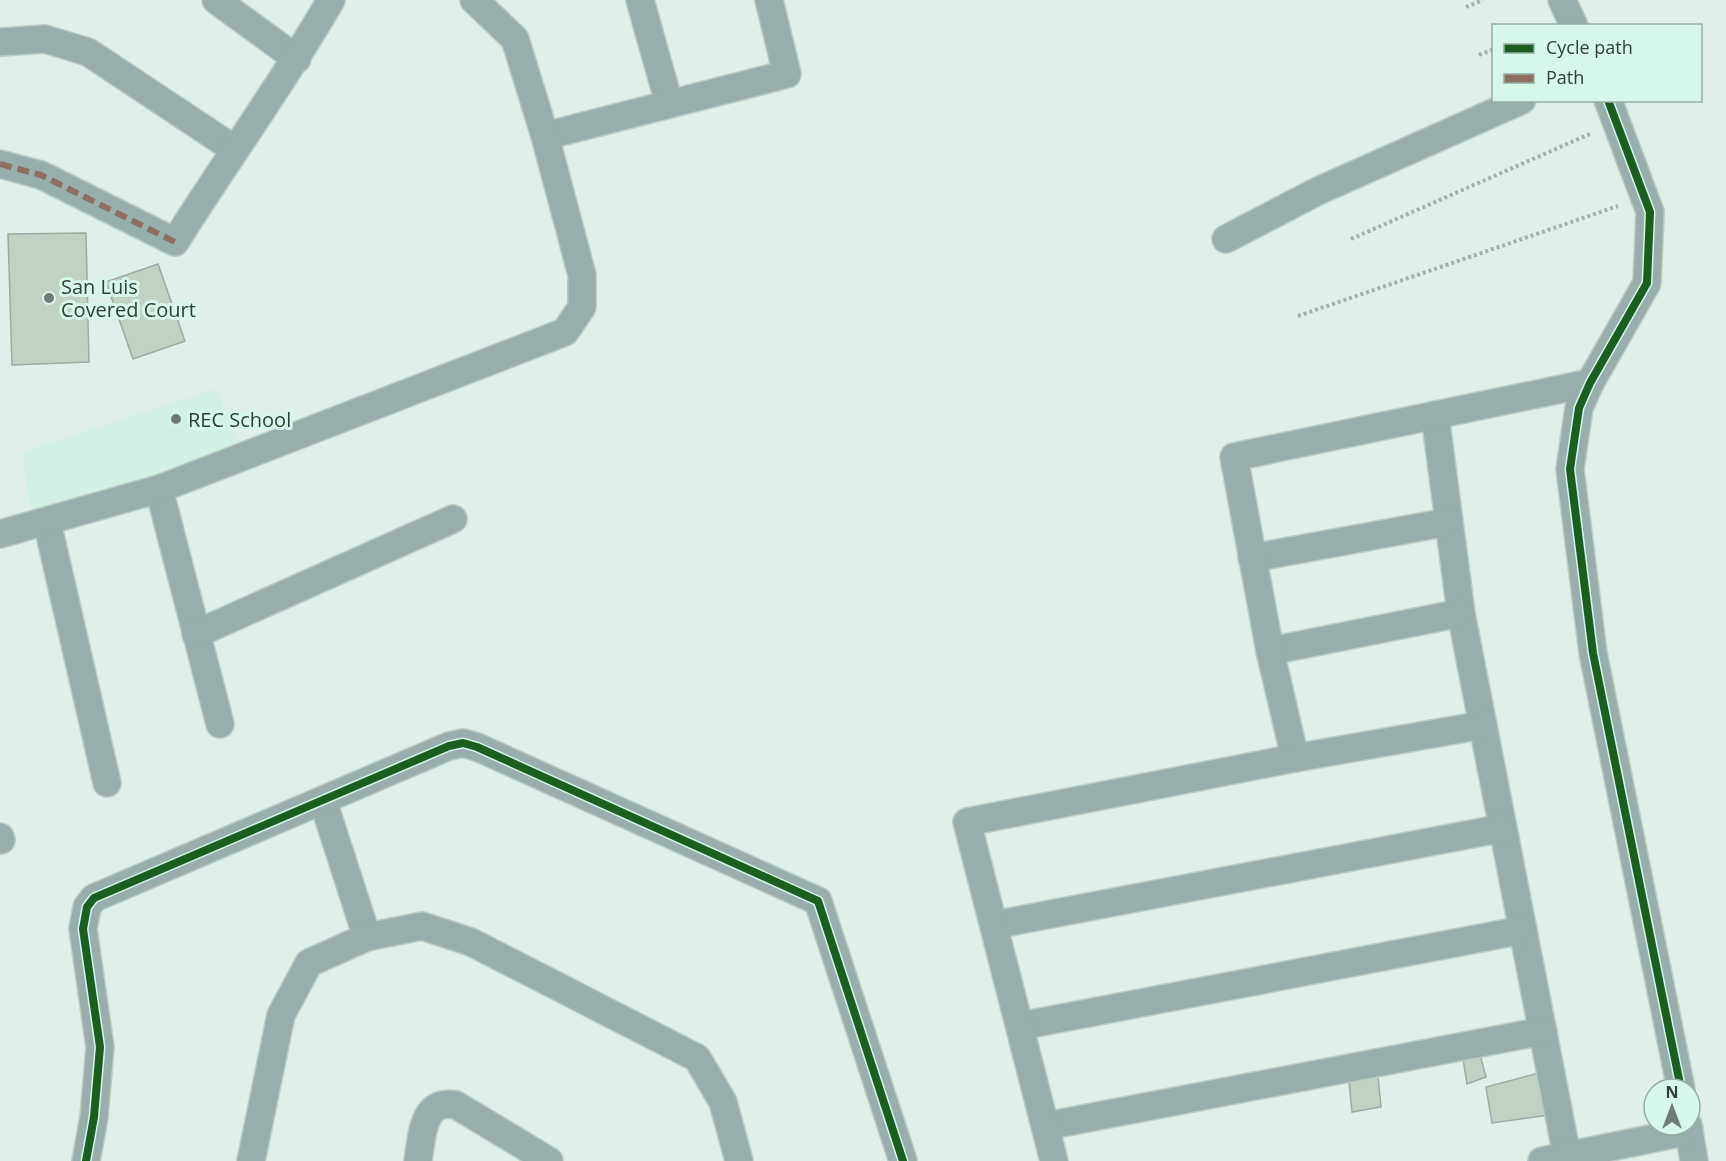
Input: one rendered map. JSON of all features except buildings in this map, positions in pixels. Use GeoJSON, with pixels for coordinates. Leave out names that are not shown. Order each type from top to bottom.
{"type":"FeatureCollection","features":[{"type":"Feature","properties":{"kind":"street"},"geometry":{"type":"LineString","coordinates":[[216,0],[297,59]]}},
{"type":"Feature","properties":{"kind":"street"},"geometry":{"type":"LineString","coordinates":[[0,164],[41,175],[175,242],[234,149],[297,59],[331,0]]}},
{"type":"Feature","properties":{"kind":"street"},"geometry":{"type":"LineString","coordinates":[[0,534],[159,489],[565,333],[582,307],[582,275],[515,39],[474,0]]}},
{"type":"Feature","properties":{"kind":"street"},"geometry":{"type":"LineString","coordinates":[[640,0],[669,103]]}},
{"type":"Feature","properties":{"kind":"street"},"geometry":{"type":"LineString","coordinates":[[544,136],[787,74],[769,0]]}},
{"type":"Feature","properties":{"kind":"street"},"geometry":{"type":"LineString","coordinates":[[1562,0],[1573,24]]}},
{"type":"Feature","properties":{"kind":"street"},"geometry":{"type":"LineString","coordinates":[[0,42],[45,39],[87,52],[234,149]]}},
{"type":"Feature","properties":{"kind":"street"},"geometry":{"type":"LineString","coordinates":[[1226,239],[1318,191],[1518,102]]}},
{"type":"Feature","properties":{"kind":"street"},"geometry":{"type":"LineString","coordinates":[[1612,111],[1650,212],[1647,283],[1590,383],[1579,408],[1570,469],[1592,642],[1679,1077]]}},
{"type":"Feature","properties":{"kind":"street"},"geometry":{"type":"LineString","coordinates":[[1294,758],[1270,651],[1234,457],[1590,383]]}},
{"type":"Feature","properties":{"kind":"street"},"geometry":{"type":"LineString","coordinates":[[1434,415],[1461,613],[1542,1031],[1559,1159],[1651,1137]]}},
{"type":"Feature","properties":{"kind":"street"},"geometry":{"type":"LineString","coordinates":[[159,489],[220,724]]}},
{"type":"Feature","properties":{"kind":"street"},"geometry":{"type":"LineString","coordinates":[[195,634],[453,519]]}},
{"type":"Feature","properties":{"kind":"street"},"geometry":{"type":"LineString","coordinates":[[47,522],[107,783]]}},
{"type":"Feature","properties":{"kind":"street"},"geometry":{"type":"LineString","coordinates":[[1252,558],[1448,522]]}},
{"type":"Feature","properties":{"kind":"street"},"geometry":{"type":"LineString","coordinates":[[1270,651],[1461,613]]}},
{"type":"Feature","properties":{"kind":"street"},"geometry":{"type":"LineString","coordinates":[[1054,1161],[967,822],[1294,758],[1483,725]]}},
{"type":"Feature","properties":{"kind":"street"},"geometry":{"type":"LineString","coordinates":[[86,1161],[94,1118],[100,1047],[83,929],[87,907],[104,892],[449,746],[470,744],[819,901],[903,1161]]}},
{"type":"Feature","properties":{"kind":"street"},"geometry":{"type":"LineString","coordinates":[[323,801],[368,937]]}},
{"type":"Feature","properties":{"kind":"street"},"geometry":{"type":"LineString","coordinates":[[994,925],[1503,828]]}},
{"type":"Feature","properties":{"kind":"street"},"geometry":{"type":"LineString","coordinates":[[251,1161],[281,1015],[309,963],[368,937],[422,926],[471,942],[697,1058],[723,1102],[739,1161]]}},
{"type":"Feature","properties":{"kind":"street"},"geometry":{"type":"LineString","coordinates":[[1020,1026],[1523,930]]}},
{"type":"Feature","properties":{"kind":"street"},"geometry":{"type":"LineString","coordinates":[[1046,1126],[1542,1031]]}},
{"type":"Feature","properties":{"kind":"street"},"geometry":{"type":"LineString","coordinates":[[418,1161],[430,1111],[437,1105],[446,1103],[456,1105],[549,1161]]}},
{"type":"Feature","properties":{"kind":"street"},"geometry":{"type":"LineString","coordinates":[[1690,1137],[1694,1161]]}},
{"type":"Feature","properties":{"kind":"path"},"geometry":{"type":"LineString","coordinates":[[1467,7],[1484,0]]}},
{"type":"Feature","properties":{"kind":"path"},"geometry":{"type":"LineString","coordinates":[[1479,56],[1492,50]]}},
{"type":"Feature","properties":{"kind":"path"},"geometry":{"type":"LineString","coordinates":[[1351,239],[1612,111]]}},
{"type":"Feature","properties":{"kind":"path"},"geometry":{"type":"LineString","coordinates":[[1298,316],[1645,197]]}},
{"type":"Feature","properties":{"kind":"shaded area","name":"REC School"},"geometry":{"type":"Polygon","coordinates":[[[216,389],[240,450],[151,484],[31,510],[22,452],[216,389]]]}},
{"type":"Feature","properties":{"kind":"marked path"},"geometry":{"type":"LineString","coordinates":[[0,164],[41,175],[175,242]]}},
{"type":"Feature","properties":{"kind":"cycle path"},"geometry":{"type":"LineString","coordinates":[[1609,102],[1650,212],[1647,283],[1590,383],[1579,408],[1570,469],[1593,653],[1679,1077]]}},
{"type":"Feature","properties":{"kind":"cycle path"},"geometry":{"type":"LineString","coordinates":[[86,1161],[94,1117],[100,1047],[83,929],[87,907],[94,898],[449,746],[463,743],[477,747],[818,901],[903,1161]]}},
{"type":"Feature","properties":{"kind":"place","name":"San Luis Covered Court"},"geometry":{"type":"Point","coordinates":[49,298]}},
{"type":"Feature","properties":{"kind":"place","name":"REC School"},"geometry":{"type":"Point","coordinates":[176,419]}}]}
